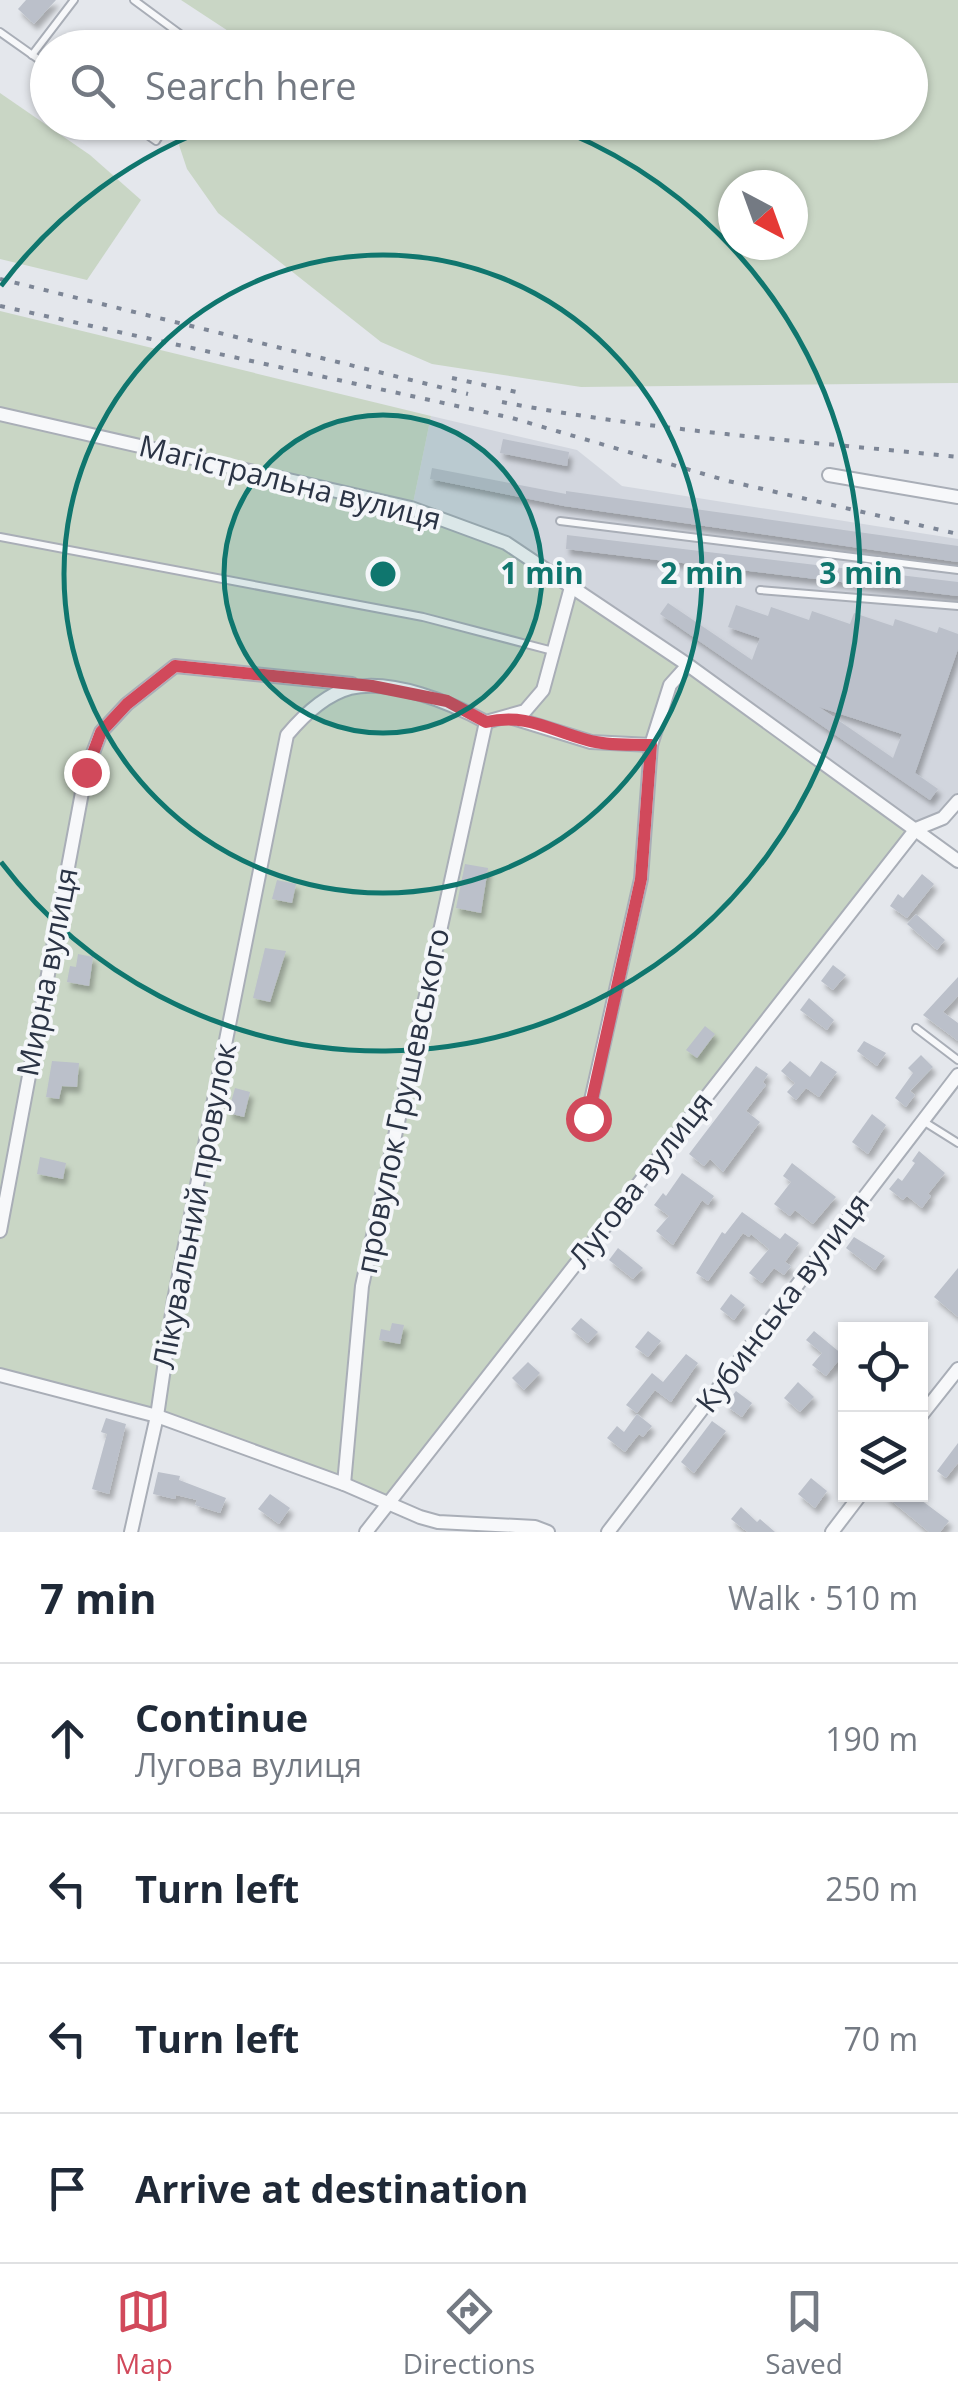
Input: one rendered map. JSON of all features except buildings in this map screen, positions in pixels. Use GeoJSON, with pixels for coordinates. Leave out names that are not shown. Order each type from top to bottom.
{"type":"FeatureCollection","features":[{"type":"Feature","properties":{"kind":"street","name":"Магістральна вулиця"},"geometry":{"type":"LineString","coordinates":[[0,414],[412,508],[506,543],[688,665],[958,861]]}},
{"type":"Feature","properties":{"kind":"street"},"geometry":{"type":"LineString","coordinates":[[829,475],[958,496]]}},
{"type":"Feature","properties":{"kind":"street"},"geometry":{"type":"LineString","coordinates":[[486,722],[525,712],[543,690],[571,587]]}},
{"type":"Feature","properties":{"kind":"street"},"geometry":{"type":"LineString","coordinates":[[588,1118],[641,879],[651,745],[670,685],[688,665]]}},
{"type":"Feature","properties":{"kind":"street","name":"Мирна вулиця"},"geometry":{"type":"LineString","coordinates":[[0,1231],[86,772],[101,732],[127,704],[175,666],[372,686],[447,701],[486,722]]}},
{"type":"Feature","properties":{"kind":"street","name":"Лікувальний провулок"},"geometry":{"type":"LineString","coordinates":[[131,1532],[157,1416],[174,1300],[287,735],[304,715],[325,700],[348,689],[372,686]]}},
{"type":"Feature","properties":{"kind":"street"},"geometry":{"type":"LineString","coordinates":[[508,717],[523,718],[591,742],[651,745]]}},
{"type":"Feature","properties":{"kind":"street","name":"провулок Грушевського"},"geometry":{"type":"LineString","coordinates":[[344,1484],[362,1286],[486,722]]}},
{"type":"Feature","properties":{"kind":"street","name":"Лугова вулиця"},"geometry":{"type":"LineString","coordinates":[[366,1532],[916,828],[943,818],[958,801]]}},
{"type":"Feature","properties":{"kind":"street","name":"Кубинська вулиця"},"geometry":{"type":"LineString","coordinates":[[608,1532],[958,1075]]}},
{"type":"Feature","properties":{"kind":"street"},"geometry":{"type":"LineString","coordinates":[[924,1412],[958,1369]]}},
{"type":"Feature","properties":{"kind":"street"},"geometry":{"type":"LineString","coordinates":[[0,1375],[157,1416],[438,1522],[535,1527],[548,1532]]}},
{"type":"Feature","properties":{"kind":"street"},"geometry":{"type":"LineString","coordinates":[[832,1532],[855,1502]]}},
{"type":"Feature","properties":{"kind":"lane"},"geometry":{"type":"LineString","coordinates":[[51,30],[74,0]]}},
{"type":"Feature","properties":{"kind":"lane"},"geometry":{"type":"LineString","coordinates":[[134,0],[175,30]]}},
{"type":"Feature","properties":{"kind":"lane"},"geometry":{"type":"LineString","coordinates":[[0,32],[30,54]]}},
{"type":"Feature","properties":{"kind":"lane"},"geometry":{"type":"LineString","coordinates":[[560,522],[958,570]]}},
{"type":"Feature","properties":{"kind":"lane"},"geometry":{"type":"LineString","coordinates":[[0,538],[423,617],[554,651]]}},
{"type":"Feature","properties":{"kind":"lane"},"geometry":{"type":"LineString","coordinates":[[760,590],[958,606]]}},
{"type":"Feature","properties":{"kind":"lane"},"geometry":{"type":"LineString","coordinates":[[916,1028],[958,1060]]}},
{"type":"Feature","properties":{"kind":"lane"},"geometry":{"type":"LineString","coordinates":[[923,1121],[958,1143]]}},
{"type":"Feature","properties":{"kind":"shaded area"},"geometry":{"type":"Polygon","coordinates":[[[431,416],[577,450],[622,486],[958,539],[958,801],[916,829],[412,508],[431,416]]]}},
{"type":"Feature","properties":{"kind":"green space"},"geometry":{"type":"Polygon","coordinates":[[[181,0],[958,0],[958,383],[581,387],[432,364],[381,342],[218,213],[187,169],[179,145],[182,140],[928,140],[928,30],[227,30],[181,0]]]}},
{"type":"Feature","properties":{"kind":"green space"},"geometry":{"type":"Polygon","coordinates":[[[0,93],[30,114],[30,140],[68,140],[141,200],[87,280],[0,259],[0,93]]]}},
{"type":"Feature","properties":{"kind":"green space"},"geometry":{"type":"Polygon","coordinates":[[[0,311],[431,416],[412,508],[506,543],[916,829],[389,1503],[157,1416],[0,1375],[0,311]]]}},
{"type":"Feature","properties":{"kind":"railway"},"geometry":{"type":"LineString","coordinates":[[0,279],[468,394]]}},
{"type":"Feature","properties":{"kind":"railway"},"geometry":{"type":"LineString","coordinates":[[0,306],[512,418],[728,481],[958,534]]}},
{"type":"Feature","properties":{"kind":"railway"},"geometry":{"type":"LineString","coordinates":[[452,378],[521,393]]}},
{"type":"Feature","properties":{"kind":"railway"},"geometry":{"type":"LineString","coordinates":[[502,402],[672,428],[958,457]]}},
{"type":"Feature","properties":{"kind":"route"},"geometry":{"type":"LineString","coordinates":[[86,772],[101,732],[127,704],[175,666],[372,686],[447,701],[486,722],[523,718],[591,742],[651,745],[641,879],[588,1118]]}}]}
